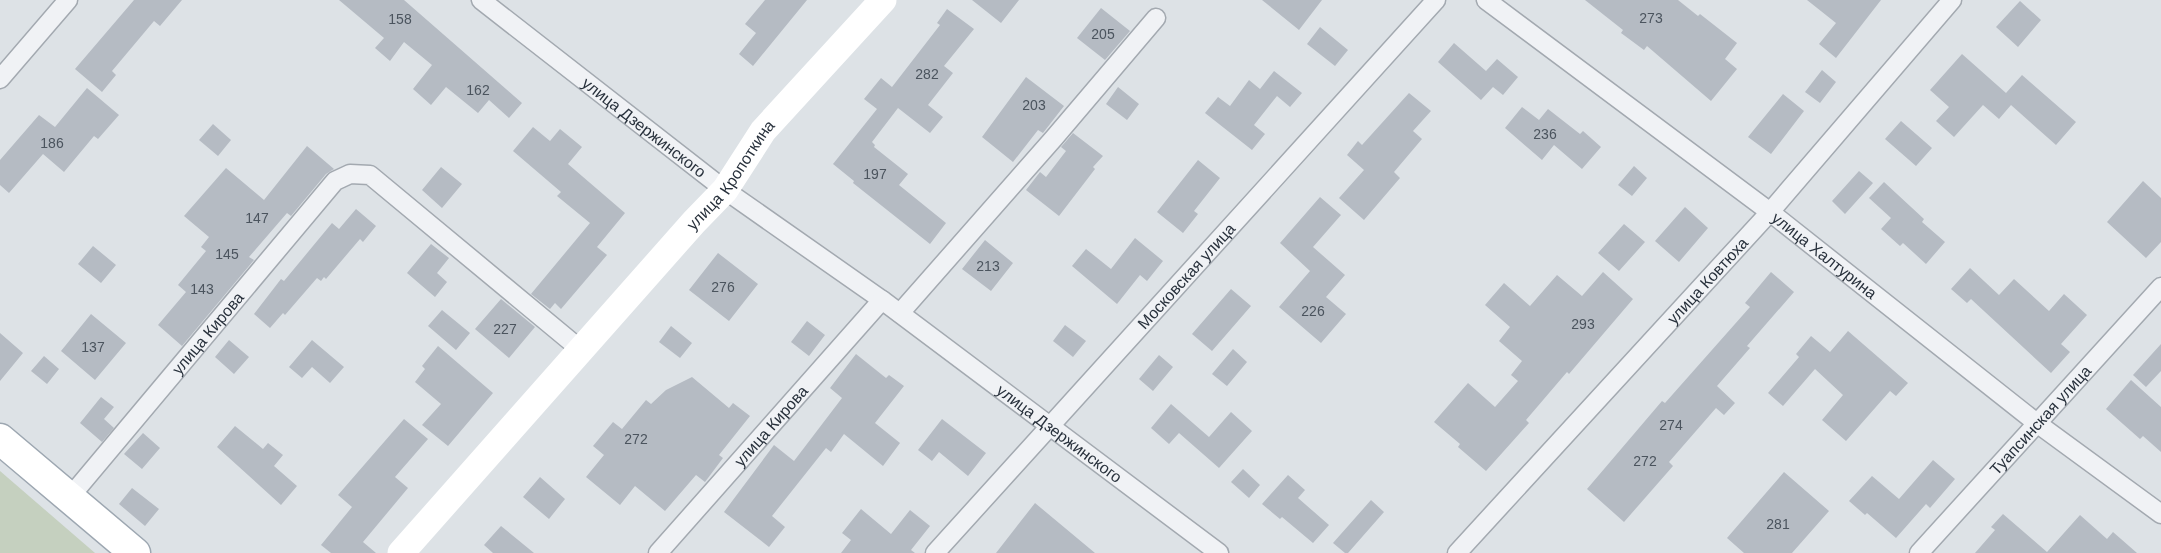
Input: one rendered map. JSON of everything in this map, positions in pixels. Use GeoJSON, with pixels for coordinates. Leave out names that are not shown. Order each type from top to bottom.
{"type":"FeatureCollection","features":[{"type":"Feature","properties":{"kind":"main road","name":"улица Кропоткина"},"geometry":{"type":"LineString","coordinates":[[401,553],[694,222],[725,190],[763,131],[883,0]]}},
{"type":"Feature","properties":{"kind":"main road"},"geometry":{"type":"LineString","coordinates":[[0,439],[135,553]]}},
{"type":"Feature","properties":{"kind":"street"},"geometry":{"type":"LineString","coordinates":[[0,79],[68,0]]}},
{"type":"Feature","properties":{"kind":"street","name":"улица Дзержинского"},"geometry":{"type":"LineString","coordinates":[[481,0],[725,190],[900,313],[1219,553]]}},
{"type":"Feature","properties":{"kind":"street","name":"Московская улица"},"geometry":{"type":"LineString","coordinates":[[935,553],[1436,0]]}},
{"type":"Feature","properties":{"kind":"street","name":"улица Халтурина"},"geometry":{"type":"LineString","coordinates":[[1486,0],[1770,212],[2038,424],[2161,514]]}},
{"type":"Feature","properties":{"kind":"street","name":"улица Ковтюха"},"geometry":{"type":"LineString","coordinates":[[1457,553],[1770,212],[1952,0]]}},
{"type":"Feature","properties":{"kind":"street"},"geometry":{"type":"LineString","coordinates":[[900,313],[1156,18]]}},
{"type":"Feature","properties":{"kind":"street","name":"улица Кирова"},"geometry":{"type":"LineString","coordinates":[[70,497],[335,182],[350,174],[370,175],[581,350]]}},
{"type":"Feature","properties":{"kind":"street","name":"Туапсинская улица"},"geometry":{"type":"LineString","coordinates":[[1919,553],[2161,288]]}},
{"type":"Feature","properties":{"kind":"street","name":"улица Кирова"},"geometry":{"type":"LineString","coordinates":[[658,553],[882,300]]}},
{"type":"Feature","properties":{"kind":"green space"},"geometry":{"type":"Polygon","coordinates":[[[0,471],[95,553],[0,553],[0,471]]]}},
{"type":"Feature","properties":{"kind":"building"},"geometry":{"type":"Polygon","coordinates":[[[134,0],[182,0],[160,26],[154,21],[112,71],[116,75],[102,92],[75,69],[134,0]]]}},
{"type":"Feature","properties":{"kind":"building"},"geometry":{"type":"Polygon","coordinates":[[[339,0],[404,0],[522,103],[509,118],[489,100],[478,113],[446,87],[431,105],[413,89],[432,65],[404,42],[390,61],[375,48],[384,38],[339,0]]]}},
{"type":"Feature","properties":{"kind":"building"},"geometry":{"type":"Polygon","coordinates":[[[765,0],[807,0],[753,66],[739,54],[756,33],[745,24],[765,0]]]}},
{"type":"Feature","properties":{"kind":"building"},"geometry":{"type":"Polygon","coordinates":[[[972,0],[1019,0],[1001,23],[972,0]]]}},
{"type":"Feature","properties":{"kind":"building"},"geometry":{"type":"Polygon","coordinates":[[[1262,0],[1322,0],[1299,30],[1262,0]]]}},
{"type":"Feature","properties":{"kind":"building"},"geometry":{"type":"Polygon","coordinates":[[[1585,0],[1678,0],[1737,43],[1725,59],[1737,69],[1711,101],[1647,46],[1644,50],[1621,33],[1623,30],[1585,0]]]}},
{"type":"Feature","properties":{"kind":"building"},"geometry":{"type":"Polygon","coordinates":[[[1807,0],[1881,0],[1836,58],[1819,44],[1836,23],[1807,0]]]}},
{"type":"Feature","properties":{"kind":"building"},"geometry":{"type":"Polygon","coordinates":[[[2020,1],[2041,20],[2018,47],[1996,27],[2020,1]]]}},
{"type":"Feature","properties":{"kind":"building"},"geometry":{"type":"Polygon","coordinates":[[[1101,8],[1130,31],[1105,60],[1077,38],[1101,8]]]}},
{"type":"Feature","properties":{"kind":"building"},"geometry":{"type":"Polygon","coordinates":[[[947,9],[974,29],[944,66],[953,73],[928,105],[943,117],[930,133],[898,108],[872,142],[874,147],[908,174],[899,185],[946,223],[930,244],[853,183],[854,181],[833,164],[877,109],[864,99],[881,78],[892,87],[940,25],[937,23],[947,9]]]}},
{"type":"Feature","properties":{"kind":"building"},"geometry":{"type":"Polygon","coordinates":[[[1320,27],[1348,50],[1335,66],[1307,44],[1320,27]]]}},
{"type":"Feature","properties":{"kind":"building"},"geometry":{"type":"Polygon","coordinates":[[[1454,43],[1486,71],[1497,59],[1518,77],[1503,95],[1493,87],[1481,100],[1438,62],[1454,43]]]}},
{"type":"Feature","properties":{"kind":"building"},"geometry":{"type":"Polygon","coordinates":[[[1962,54],[2006,93],[2022,75],[2076,122],[2056,145],[2011,105],[1999,119],[1983,105],[1954,137],[1936,121],[1949,107],[1930,90],[1962,54]]]}},
{"type":"Feature","properties":{"kind":"building"},"geometry":{"type":"Polygon","coordinates":[[[1822,70],[1836,82],[1820,103],[1805,92],[1822,70]]]}},
{"type":"Feature","properties":{"kind":"building"},"geometry":{"type":"Polygon","coordinates":[[[1274,71],[1302,93],[1290,107],[1277,96],[1254,125],[1265,134],[1252,150],[1205,113],[1218,97],[1230,106],[1249,80],[1260,89],[1274,71]]]}},
{"type":"Feature","properties":{"kind":"building"},"geometry":{"type":"Polygon","coordinates":[[[1026,77],[1064,106],[1043,133],[1038,130],[1013,162],[982,137],[1026,77]]]}},
{"type":"Feature","properties":{"kind":"building"},"geometry":{"type":"Polygon","coordinates":[[[1118,87],[1139,104],[1127,120],[1106,104],[1118,87]]]}},
{"type":"Feature","properties":{"kind":"building"},"geometry":{"type":"Polygon","coordinates":[[[87,88],[119,115],[98,139],[94,136],[64,172],[43,154],[9,193],[0,185],[0,160],[39,115],[55,127],[87,88]]]}},
{"type":"Feature","properties":{"kind":"building"},"geometry":{"type":"Polygon","coordinates":[[[1409,93],[1431,111],[1413,131],[1422,139],[1394,172],[1400,178],[1364,220],[1339,198],[1364,170],[1347,155],[1358,141],[1362,145],[1409,93]]]}},
{"type":"Feature","properties":{"kind":"building"},"geometry":{"type":"Polygon","coordinates":[[[1783,94],[1804,111],[1771,154],[1748,137],[1783,94]]]}},
{"type":"Feature","properties":{"kind":"building"},"geometry":{"type":"Polygon","coordinates":[[[1522,107],[1539,120],[1548,109],[1580,134],[1583,131],[1601,147],[1582,169],[1554,145],[1542,160],[1505,128],[1522,107]]]}},
{"type":"Feature","properties":{"kind":"building"},"geometry":{"type":"Polygon","coordinates":[[[1901,121],[1932,148],[1916,166],[1885,139],[1901,121]]]}},
{"type":"Feature","properties":{"kind":"building"},"geometry":{"type":"Polygon","coordinates":[[[213,124],[231,140],[218,156],[199,140],[213,124]]]}},
{"type":"Feature","properties":{"kind":"building"},"geometry":{"type":"Polygon","coordinates":[[[533,127],[550,141],[560,129],[582,147],[568,164],[625,213],[597,247],[607,255],[561,309],[555,303],[550,309],[531,294],[590,223],[557,196],[561,192],[513,151],[533,127]]]}},
{"type":"Feature","properties":{"kind":"building"},"geometry":{"type":"Polygon","coordinates":[[[1073,133],[1103,156],[1059,216],[1026,190],[1040,172],[1046,177],[1066,151],[1061,147],[1073,133]]]}},
{"type":"Feature","properties":{"kind":"building"},"geometry":{"type":"Polygon","coordinates":[[[307,146],[334,169],[326,174],[291,216],[287,213],[249,257],[254,260],[182,346],[158,325],[186,292],[178,285],[206,251],[201,247],[209,237],[184,216],[226,168],[264,200],[307,146]]]}},
{"type":"Feature","properties":{"kind":"building"},"geometry":{"type":"Polygon","coordinates":[[[1198,160],[1220,178],[1194,211],[1198,214],[1183,233],[1157,212],[1198,160]]]}},
{"type":"Feature","properties":{"kind":"building"},"geometry":{"type":"Polygon","coordinates":[[[1634,166],[1647,178],[1632,196],[1618,185],[1634,166]]]}},
{"type":"Feature","properties":{"kind":"building"},"geometry":{"type":"Polygon","coordinates":[[[441,167],[462,184],[442,208],[422,190],[441,167]]]}},
{"type":"Feature","properties":{"kind":"building"},"geometry":{"type":"Polygon","coordinates":[[[1859,171],[1873,183],[1845,214],[1832,201],[1859,171]]]}},
{"type":"Feature","properties":{"kind":"building"},"geometry":{"type":"Polygon","coordinates":[[[2143,181],[2161,198],[2161,242],[2146,258],[2107,222],[2143,181]]]}},
{"type":"Feature","properties":{"kind":"building"},"geometry":{"type":"Polygon","coordinates":[[[1884,182],[1924,219],[1922,222],[1945,242],[1926,264],[1903,243],[1900,246],[1881,229],[1891,218],[1869,198],[1884,182]]]}},
{"type":"Feature","properties":{"kind":"building"},"geometry":{"type":"Polygon","coordinates":[[[1320,197],[1341,215],[1313,247],[1345,275],[1326,297],[1346,314],[1321,343],[1279,307],[1310,271],[1280,243],[1320,197]]]}},
{"type":"Feature","properties":{"kind":"building"},"geometry":{"type":"Polygon","coordinates":[[[1685,207],[1708,228],[1679,262],[1655,241],[1685,207]]]}},
{"type":"Feature","properties":{"kind":"building"},"geometry":{"type":"Polygon","coordinates":[[[356,209],[376,226],[363,242],[360,239],[326,279],[324,277],[321,281],[317,278],[285,315],[283,313],[270,328],[254,314],[281,279],[284,281],[332,223],[339,229],[356,209]]]}},
{"type":"Feature","properties":{"kind":"building"},"geometry":{"type":"Polygon","coordinates":[[[1624,224],[1645,242],[1619,271],[1598,253],[1624,224]]]}},
{"type":"Feature","properties":{"kind":"building"},"geometry":{"type":"Polygon","coordinates":[[[1135,238],[1163,261],[1147,281],[1140,275],[1117,304],[1072,266],[1086,249],[1111,269],[1135,238]]]}},
{"type":"Feature","properties":{"kind":"building"},"geometry":{"type":"Polygon","coordinates":[[[985,240],[1013,263],[991,291],[962,269],[985,240]]]}},
{"type":"Feature","properties":{"kind":"building"},"geometry":{"type":"Polygon","coordinates":[[[431,244],[449,258],[437,273],[447,282],[435,297],[407,273],[431,244]]]}},
{"type":"Feature","properties":{"kind":"building"},"geometry":{"type":"Polygon","coordinates":[[[93,246],[116,265],[101,283],[78,264],[93,246]]]}},
{"type":"Feature","properties":{"kind":"building"},"geometry":{"type":"Polygon","coordinates":[[[718,253],[758,284],[729,321],[689,290],[718,253]]]}},
{"type":"Feature","properties":{"kind":"building"},"geometry":{"type":"Polygon","coordinates":[[[1970,268],[1999,295],[2014,279],[2049,311],[2064,294],[2087,315],[2061,344],[2070,352],[2051,373],[1971,299],[1967,303],[1951,289],[1970,268]]]}},
{"type":"Feature","properties":{"kind":"building"},"geometry":{"type":"Polygon","coordinates":[[[1603,272],[1633,299],[1569,374],[1567,372],[1526,420],[1529,423],[1486,471],[1458,447],[1460,444],[1434,422],[1468,383],[1495,407],[1518,381],[1511,375],[1522,361],[1499,341],[1510,327],[1485,305],[1504,283],[1530,306],[1557,275],[1582,296],[1603,272]]]}},
{"type":"Feature","properties":{"kind":"building"},"geometry":{"type":"Polygon","coordinates":[[[1771,272],[1794,292],[1747,346],[1750,348],[1717,386],[1735,403],[1724,415],[1716,408],[1669,462],[1673,466],[1624,522],[1587,489],[1662,401],[1665,403],[1750,307],[1745,303],[1771,272]]]}},
{"type":"Feature","properties":{"kind":"building"},"geometry":{"type":"Polygon","coordinates":[[[1231,289],[1251,306],[1212,351],[1192,334],[1231,289]]]}},
{"type":"Feature","properties":{"kind":"building"},"geometry":{"type":"Polygon","coordinates":[[[501,299],[535,327],[509,358],[475,329],[501,299]]]}},
{"type":"Feature","properties":{"kind":"building"},"geometry":{"type":"Polygon","coordinates":[[[442,310],[470,333],[456,350],[428,326],[442,310]]]}},
{"type":"Feature","properties":{"kind":"building"},"geometry":{"type":"Polygon","coordinates":[[[91,314],[126,343],[95,380],[61,351],[91,314]]]}},
{"type":"Feature","properties":{"kind":"building"},"geometry":{"type":"Polygon","coordinates":[[[807,321],[825,335],[809,356],[791,342],[807,321]]]}},
{"type":"Feature","properties":{"kind":"building"},"geometry":{"type":"Polygon","coordinates":[[[1065,325],[1086,341],[1073,357],[1053,341],[1065,325]]]}},
{"type":"Feature","properties":{"kind":"building"},"geometry":{"type":"Polygon","coordinates":[[[671,326],[692,343],[680,358],[659,342],[671,326]]]}},
{"type":"Feature","properties":{"kind":"building"},"geometry":{"type":"Polygon","coordinates":[[[1848,331],[1908,383],[1896,396],[1890,391],[1846,441],[1822,420],[1843,395],[1815,369],[1783,406],[1768,393],[1799,357],[1796,354],[1811,336],[1830,352],[1848,331]]]}},
{"type":"Feature","properties":{"kind":"building"},"geometry":{"type":"Polygon","coordinates":[[[0,333],[23,353],[0,381],[0,333]]]}},
{"type":"Feature","properties":{"kind":"building"},"geometry":{"type":"Polygon","coordinates":[[[229,340],[249,357],[234,374],[215,357],[229,340]]]}},
{"type":"Feature","properties":{"kind":"building"},"geometry":{"type":"Polygon","coordinates":[[[312,340],[344,367],[330,383],[312,367],[302,378],[289,367],[312,340]]]}},
{"type":"Feature","properties":{"kind":"building"},"geometry":{"type":"Polygon","coordinates":[[[2161,344],[2161,371],[2146,387],[2133,375],[2161,344]]]}},
{"type":"Feature","properties":{"kind":"building"},"geometry":{"type":"Polygon","coordinates":[[[438,346],[493,393],[448,446],[422,425],[441,404],[415,382],[425,369],[422,366],[438,346]]]}},
{"type":"Feature","properties":{"kind":"building"},"geometry":{"type":"Polygon","coordinates":[[[1233,349],[1247,362],[1227,386],[1212,374],[1233,349]]]}},
{"type":"Feature","properties":{"kind":"building"},"geometry":{"type":"Polygon","coordinates":[[[856,354],[886,378],[889,375],[904,386],[875,423],[900,443],[883,466],[844,434],[831,452],[826,448],[772,516],[785,527],[769,547],[724,512],[774,445],[794,461],[842,398],[830,388],[856,354]]]}},
{"type":"Feature","properties":{"kind":"building"},"geometry":{"type":"Polygon","coordinates":[[[1159,355],[1173,367],[1153,391],[1139,379],[1159,355]]]}},
{"type":"Feature","properties":{"kind":"building"},"geometry":{"type":"Polygon","coordinates":[[[44,356],[59,369],[47,384],[31,371],[44,356]]]}},
{"type":"Feature","properties":{"kind":"building"},"geometry":{"type":"Polygon","coordinates":[[[692,377],[729,408],[733,403],[750,416],[719,455],[723,458],[705,482],[696,475],[665,511],[635,486],[620,505],[586,477],[604,455],[593,446],[613,422],[622,429],[646,400],[651,404],[666,390],[692,377]]]}},
{"type":"Feature","properties":{"kind":"building"},"geometry":{"type":"Polygon","coordinates":[[[2131,380],[2161,407],[2161,452],[2143,436],[2140,439],[2106,409],[2131,380]]]}},
{"type":"Feature","properties":{"kind":"building"},"geometry":{"type":"Polygon","coordinates":[[[101,397],[114,407],[104,419],[114,428],[102,442],[80,423],[101,397]]]}},
{"type":"Feature","properties":{"kind":"building"},"geometry":{"type":"Polygon","coordinates":[[[1171,404],[1209,437],[1231,412],[1252,431],[1219,468],[1179,433],[1169,444],[1151,428],[1171,404]]]}},
{"type":"Feature","properties":{"kind":"building"},"geometry":{"type":"Polygon","coordinates":[[[404,419],[428,439],[395,477],[408,488],[363,542],[376,553],[331,553],[321,545],[352,507],[338,495],[404,419]]]}},
{"type":"Feature","properties":{"kind":"building"},"geometry":{"type":"Polygon","coordinates":[[[942,419],[986,453],[968,476],[939,452],[932,461],[918,450],[942,419]]]}},
{"type":"Feature","properties":{"kind":"building"},"geometry":{"type":"Polygon","coordinates":[[[235,426],[263,449],[268,443],[283,455],[274,466],[297,486],[281,505],[217,447],[235,426]]]}},
{"type":"Feature","properties":{"kind":"building"},"geometry":{"type":"Polygon","coordinates":[[[143,433],[160,448],[142,469],[124,454],[143,433]]]}},
{"type":"Feature","properties":{"kind":"building"},"geometry":{"type":"Polygon","coordinates":[[[1933,460],[1955,479],[1930,508],[1926,504],[1896,538],[1849,501],[1872,476],[1899,499],[1933,460]]]}},
{"type":"Feature","properties":{"kind":"building"},"geometry":{"type":"Polygon","coordinates":[[[1243,469],[1260,485],[1249,498],[1231,482],[1243,469]]]}},
{"type":"Feature","properties":{"kind":"building"},"geometry":{"type":"Polygon","coordinates":[[[1784,472],[1829,511],[1792,553],[1744,553],[1727,538],[1784,472]]]}},
{"type":"Feature","properties":{"kind":"building"},"geometry":{"type":"Polygon","coordinates":[[[1288,475],[1305,490],[1298,498],[1329,525],[1313,543],[1282,517],[1280,519],[1262,504],[1288,475]]]}},
{"type":"Feature","properties":{"kind":"building"},"geometry":{"type":"Polygon","coordinates":[[[540,477],[565,499],[549,519],[523,497],[540,477]]]}},
{"type":"Feature","properties":{"kind":"building"},"geometry":{"type":"Polygon","coordinates":[[[132,488],[159,509],[145,526],[119,504],[132,488]]]}},
{"type":"Feature","properties":{"kind":"building"},"geometry":{"type":"Polygon","coordinates":[[[1371,500],[1384,512],[1348,553],[1345,553],[1333,543],[1371,500]]]}},
{"type":"Feature","properties":{"kind":"building"},"geometry":{"type":"Polygon","coordinates":[[[1035,503],[1095,553],[996,553],[1035,503]]]}},
{"type":"Feature","properties":{"kind":"building"},"geometry":{"type":"Polygon","coordinates":[[[861,509],[891,534],[910,510],[930,526],[911,550],[915,553],[841,553],[851,540],[842,533],[861,509]]]}},
{"type":"Feature","properties":{"kind":"building"},"geometry":{"type":"Polygon","coordinates":[[[2003,514],[2047,552],[2080,515],[2107,539],[2113,532],[2137,553],[1975,553],[1995,530],[1991,527],[2003,514]]]}},
{"type":"Feature","properties":{"kind":"building"},"geometry":{"type":"Polygon","coordinates":[[[501,526],[534,553],[493,553],[484,545],[501,526]]]}}]}
